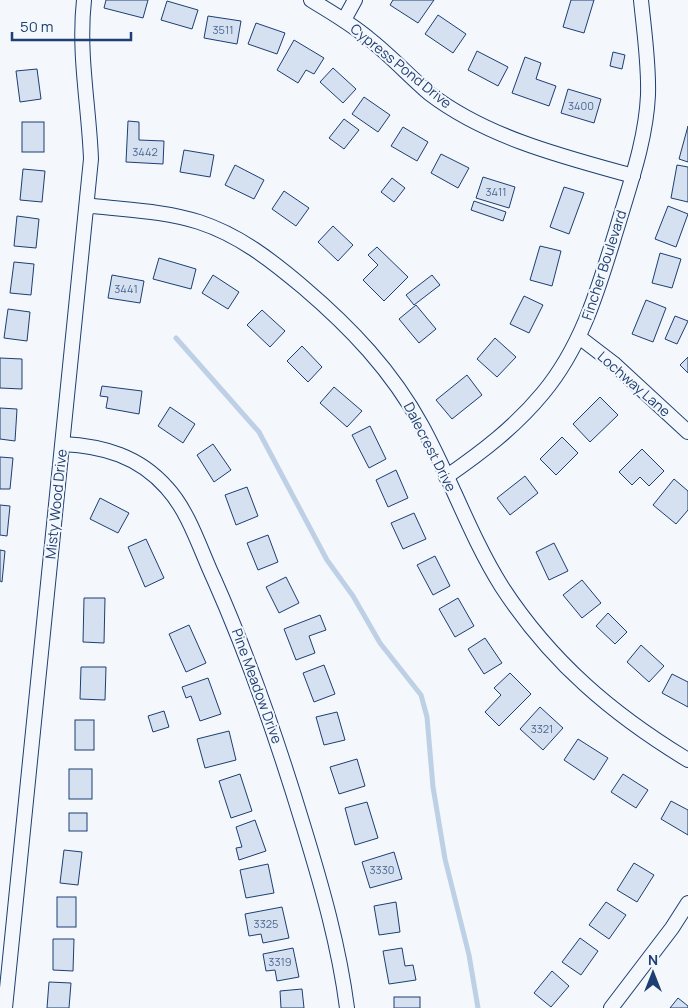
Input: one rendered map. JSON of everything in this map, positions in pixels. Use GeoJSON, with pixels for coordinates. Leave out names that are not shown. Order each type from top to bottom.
{"type":"FeatureCollection","features":[{"type":"Feature","properties":{"kind":"street","name":"Misty Wood Drive"},"geometry":{"type":"LineString","coordinates":[[5,1008],[91,159],[90,121],[82,46],[84,0]]}},
{"type":"Feature","properties":{"kind":"street","name":"Cypress Pond Drive"},"geometry":{"type":"LineString","coordinates":[[311,0],[369,38],[431,94],[465,117],[501,135],[633,176]]}},
{"type":"Feature","properties":{"kind":"street"},"geometry":{"type":"LineString","coordinates":[[344,20],[355,0]]}},
{"type":"Feature","properties":{"kind":"street","name":"Fincher Boulevard"},"geometry":{"type":"LineString","coordinates":[[446,477],[479,455],[519,420],[557,374],[579,337],[592,308],[633,176],[648,95],[648,65],[641,0]]}},
{"type":"Feature","properties":{"kind":"street","name":"Dalecrest Drive"},"geometry":{"type":"LineString","coordinates":[[87,208],[93,206],[174,215],[199,222],[250,246],[273,262],[342,320],[373,353],[394,381],[422,426],[478,545],[502,586],[550,650],[609,707],[646,735],[688,760]]}},
{"type":"Feature","properties":{"kind":"street","name":"Lochway Lane"},"geometry":{"type":"LineString","coordinates":[[579,337],[613,363],[688,432]]}},
{"type":"Feature","properties":{"kind":"street","name":"Pine Meadow Drive"},"geometry":{"type":"LineString","coordinates":[[62,444],[106,449],[138,463],[166,486],[186,518],[254,674],[280,746],[329,915],[347,1008]]}},
{"type":"Feature","properties":{"kind":"street"},"geometry":{"type":"LineString","coordinates":[[611,1008],[672,928],[688,903]]}},
{"type":"Feature","properties":{"kind":"building"},"geometry":{"type":"Polygon","coordinates":[[[106,0],[148,0],[143,18],[104,8],[106,0]]]}},
{"type":"Feature","properties":{"kind":"building"},"geometry":{"type":"Polygon","coordinates":[[[393,0],[434,0],[418,23],[390,5],[393,0]]]}},
{"type":"Feature","properties":{"kind":"building"},"geometry":{"type":"Polygon","coordinates":[[[571,0],[594,0],[584,33],[563,27],[571,0]]]}},
{"type":"Feature","properties":{"kind":"building"},"geometry":{"type":"Polygon","coordinates":[[[167,1],[198,10],[192,29],[161,20],[167,1]]]}},
{"type":"Feature","properties":{"kind":"building"},"geometry":{"type":"Polygon","coordinates":[[[438,15],[466,34],[453,53],[425,34],[438,15]]]}},
{"type":"Feature","properties":{"kind":"building"},"geometry":{"type":"Polygon","coordinates":[[[208,16],[241,21],[237,44],[204,38],[208,16]]]}},
{"type":"Feature","properties":{"kind":"building"},"geometry":{"type":"Polygon","coordinates":[[[256,23],[285,33],[277,54],[248,44],[256,23]]]}},
{"type":"Feature","properties":{"kind":"building"},"geometry":{"type":"Polygon","coordinates":[[[294,40],[324,58],[314,74],[306,70],[298,83],[277,70],[294,40]]]}},
{"type":"Feature","properties":{"kind":"building"},"geometry":{"type":"Polygon","coordinates":[[[477,51],[508,67],[498,86],[468,70],[477,51]]]}},
{"type":"Feature","properties":{"kind":"building"},"geometry":{"type":"Polygon","coordinates":[[[613,52],[625,55],[622,69],[610,66],[613,52]]]}},
{"type":"Feature","properties":{"kind":"building"},"geometry":{"type":"Polygon","coordinates":[[[525,57],[541,63],[536,79],[556,86],[549,106],[512,93],[525,57]]]}},
{"type":"Feature","properties":{"kind":"building"},"geometry":{"type":"Polygon","coordinates":[[[333,68],[356,89],[343,103],[320,82],[333,68]]]}},
{"type":"Feature","properties":{"kind":"building"},"geometry":{"type":"Polygon","coordinates":[[[37,69],[41,99],[20,102],[16,71],[37,69]]]}},
{"type":"Feature","properties":{"kind":"building"},"geometry":{"type":"Polygon","coordinates":[[[568,89],[601,99],[594,123],[561,113],[568,89]]]}},
{"type":"Feature","properties":{"kind":"building"},"geometry":{"type":"Polygon","coordinates":[[[364,97],[390,115],[378,132],[352,114],[364,97]]]}},
{"type":"Feature","properties":{"kind":"building"},"geometry":{"type":"Polygon","coordinates":[[[344,119],[359,130],[344,149],[329,138],[344,119]]]}},
{"type":"Feature","properties":{"kind":"building"},"geometry":{"type":"Polygon","coordinates":[[[128,121],[139,122],[139,140],[164,141],[163,164],[126,162],[128,121]]]}},
{"type":"Feature","properties":{"kind":"building"},"geometry":{"type":"Polygon","coordinates":[[[22,122],[44,122],[44,152],[22,152],[22,122]]]}},
{"type":"Feature","properties":{"kind":"building"},"geometry":{"type":"Polygon","coordinates":[[[688,126],[688,162],[679,159],[688,126]]]}},
{"type":"Feature","properties":{"kind":"building"},"geometry":{"type":"Polygon","coordinates":[[[403,127],[428,142],[417,161],[391,146],[403,127]]]}},
{"type":"Feature","properties":{"kind":"building"},"geometry":{"type":"Polygon","coordinates":[[[184,150],[214,155],[210,177],[180,172],[184,150]]]}},
{"type":"Feature","properties":{"kind":"building"},"geometry":{"type":"Polygon","coordinates":[[[441,154],[469,168],[458,188],[431,173],[441,154]]]}},
{"type":"Feature","properties":{"kind":"building"},"geometry":{"type":"Polygon","coordinates":[[[235,165],[264,180],[254,199],[225,185],[235,165]]]}},
{"type":"Feature","properties":{"kind":"building"},"geometry":{"type":"Polygon","coordinates":[[[677,165],[688,167],[688,202],[671,198],[677,165]]]}},
{"type":"Feature","properties":{"kind":"building"},"geometry":{"type":"Polygon","coordinates":[[[23,169],[45,171],[42,202],[20,200],[23,169]]]}},
{"type":"Feature","properties":{"kind":"building"},"geometry":{"type":"Polygon","coordinates":[[[483,177],[515,187],[509,208],[476,198],[483,177]]]}},
{"type":"Feature","properties":{"kind":"building"},"geometry":{"type":"Polygon","coordinates":[[[392,178],[405,188],[394,202],[381,192],[392,178]]]}},
{"type":"Feature","properties":{"kind":"building"},"geometry":{"type":"Polygon","coordinates":[[[564,187],[584,193],[569,234],[550,227],[564,187]]]}},
{"type":"Feature","properties":{"kind":"building"},"geometry":{"type":"Polygon","coordinates":[[[284,191],[309,208],[296,226],[272,209],[284,191]]]}},
{"type":"Feature","properties":{"kind":"building"},"geometry":{"type":"Polygon","coordinates":[[[474,201],[506,212],[503,221],[471,210],[474,201]]]}},
{"type":"Feature","properties":{"kind":"building"},"geometry":{"type":"Polygon","coordinates":[[[668,206],[688,214],[676,247],[655,239],[668,206]]]}},
{"type":"Feature","properties":{"kind":"building"},"geometry":{"type":"Polygon","coordinates":[[[17,216],[39,219],[36,248],[14,246],[17,216]]]}},
{"type":"Feature","properties":{"kind":"building"},"geometry":{"type":"Polygon","coordinates":[[[333,226],[353,245],[338,261],[318,242],[333,226]]]}},
{"type":"Feature","properties":{"kind":"building"},"geometry":{"type":"Polygon","coordinates":[[[540,246],[561,251],[552,286],[530,280],[540,246]]]}},
{"type":"Feature","properties":{"kind":"building"},"geometry":{"type":"Polygon","coordinates":[[[377,247],[408,277],[384,301],[363,280],[378,265],[368,255],[377,247]]]}},
{"type":"Feature","properties":{"kind":"building"},"geometry":{"type":"Polygon","coordinates":[[[660,253],[681,259],[672,288],[652,283],[660,253]]]}},
{"type":"Feature","properties":{"kind":"building"},"geometry":{"type":"Polygon","coordinates":[[[159,258],[196,269],[191,289],[153,279],[159,258]]]}},
{"type":"Feature","properties":{"kind":"building"},"geometry":{"type":"Polygon","coordinates":[[[14,262],[34,264],[31,295],[10,293],[14,262]]]}},
{"type":"Feature","properties":{"kind":"building"},"geometry":{"type":"Polygon","coordinates":[[[112,275],[144,281],[140,303],[108,298],[112,275]]]}},
{"type":"Feature","properties":{"kind":"building"},"geometry":{"type":"Polygon","coordinates":[[[213,275],[239,292],[228,309],[202,293],[213,275]]]}},
{"type":"Feature","properties":{"kind":"building"},"geometry":{"type":"Polygon","coordinates":[[[432,275],[440,285],[414,305],[406,295],[432,275]]]}},
{"type":"Feature","properties":{"kind":"building"},"geometry":{"type":"Polygon","coordinates":[[[524,296],[543,305],[529,333],[510,324],[524,296]]]}},
{"type":"Feature","properties":{"kind":"building"},"geometry":{"type":"Polygon","coordinates":[[[646,300],[666,308],[653,342],[632,334],[646,300]]]}},
{"type":"Feature","properties":{"kind":"building"},"geometry":{"type":"Polygon","coordinates":[[[416,305],[436,329],[419,343],[399,319],[416,305]]]}},
{"type":"Feature","properties":{"kind":"building"},"geometry":{"type":"Polygon","coordinates":[[[8,309],[30,312],[27,341],[4,338],[8,309]]]}},
{"type":"Feature","properties":{"kind":"building"},"geometry":{"type":"Polygon","coordinates":[[[262,310],[285,331],[270,347],[247,325],[262,310]]]}},
{"type":"Feature","properties":{"kind":"building"},"geometry":{"type":"Polygon","coordinates":[[[675,316],[688,321],[677,344],[665,339],[675,316]]]}},
{"type":"Feature","properties":{"kind":"building"},"geometry":{"type":"Polygon","coordinates":[[[495,338],[516,357],[497,377],[477,359],[495,338]]]}},
{"type":"Feature","properties":{"kind":"building"},"geometry":{"type":"Polygon","coordinates":[[[302,346],[322,367],[308,382],[287,361],[302,346]]]}},
{"type":"Feature","properties":{"kind":"building"},"geometry":{"type":"Polygon","coordinates":[[[688,357],[688,373],[680,365],[688,357]]]}},
{"type":"Feature","properties":{"kind":"building"},"geometry":{"type":"Polygon","coordinates":[[[0,358],[22,359],[22,389],[0,388],[0,358]]]}},
{"type":"Feature","properties":{"kind":"building"},"geometry":{"type":"Polygon","coordinates":[[[467,375],[482,395],[452,419],[436,400],[467,375]]]}},
{"type":"Feature","properties":{"kind":"building"},"geometry":{"type":"Polygon","coordinates":[[[102,386],[142,391],[139,414],[106,408],[108,397],[100,396],[102,386]]]}},
{"type":"Feature","properties":{"kind":"building"},"geometry":{"type":"Polygon","coordinates":[[[334,387],[362,411],[347,427],[320,403],[334,387]]]}},
{"type":"Feature","properties":{"kind":"building"},"geometry":{"type":"Polygon","coordinates":[[[600,397],[618,415],[590,442],[573,424],[600,397]]]}},
{"type":"Feature","properties":{"kind":"building"},"geometry":{"type":"Polygon","coordinates":[[[170,407],[195,424],[183,443],[158,426],[170,407]]]}},
{"type":"Feature","properties":{"kind":"building"},"geometry":{"type":"Polygon","coordinates":[[[0,408],[17,409],[15,441],[0,439],[0,408]]]}},
{"type":"Feature","properties":{"kind":"building"},"geometry":{"type":"Polygon","coordinates":[[[370,426],[386,459],[369,468],[352,435],[370,426]]]}},
{"type":"Feature","properties":{"kind":"building"},"geometry":{"type":"Polygon","coordinates":[[[562,437],[578,453],[556,475],[540,459],[562,437]]]}},
{"type":"Feature","properties":{"kind":"building"},"geometry":{"type":"Polygon","coordinates":[[[213,444],[231,470],[214,482],[197,455],[213,444]]]}},
{"type":"Feature","properties":{"kind":"building"},"geometry":{"type":"Polygon","coordinates":[[[642,449],[664,471],[649,486],[640,477],[632,485],[619,472],[642,449]]]}},
{"type":"Feature","properties":{"kind":"building"},"geometry":{"type":"Polygon","coordinates":[[[0,457],[13,458],[10,489],[0,489],[0,457]]]}},
{"type":"Feature","properties":{"kind":"building"},"geometry":{"type":"Polygon","coordinates":[[[396,470],[408,498],[388,507],[376,480],[396,470]]]}},
{"type":"Feature","properties":{"kind":"building"},"geometry":{"type":"Polygon","coordinates":[[[525,476],[538,493],[510,515],[497,498],[525,476]]]}},
{"type":"Feature","properties":{"kind":"building"},"geometry":{"type":"Polygon","coordinates":[[[674,479],[688,491],[688,510],[676,524],[653,505],[674,479]]]}},
{"type":"Feature","properties":{"kind":"building"},"geometry":{"type":"Polygon","coordinates":[[[247,487],[258,516],[236,525],[225,495],[247,487]]]}},
{"type":"Feature","properties":{"kind":"building"},"geometry":{"type":"Polygon","coordinates":[[[100,498],[129,513],[118,533],[90,519],[100,498]]]}},
{"type":"Feature","properties":{"kind":"building"},"geometry":{"type":"Polygon","coordinates":[[[0,505],[10,506],[7,536],[0,535],[0,505]]]}},
{"type":"Feature","properties":{"kind":"building"},"geometry":{"type":"Polygon","coordinates":[[[414,513],[426,539],[403,549],[391,523],[414,513]]]}},
{"type":"Feature","properties":{"kind":"building"},"geometry":{"type":"Polygon","coordinates":[[[268,535],[278,562],[258,570],[247,543],[268,535]]]}},
{"type":"Feature","properties":{"kind":"building"},"geometry":{"type":"Polygon","coordinates":[[[146,539],[164,578],[145,587],[128,547],[146,539]]]}},
{"type":"Feature","properties":{"kind":"building"},"geometry":{"type":"Polygon","coordinates":[[[554,543],[568,571],[549,580],[536,552],[554,543]]]}},
{"type":"Feature","properties":{"kind":"building"},"geometry":{"type":"Polygon","coordinates":[[[0,550],[5,551],[2,582],[0,581],[0,550]]]}},
{"type":"Feature","properties":{"kind":"building"},"geometry":{"type":"Polygon","coordinates":[[[435,556],[450,586],[433,595],[417,565],[435,556]]]}},
{"type":"Feature","properties":{"kind":"building"},"geometry":{"type":"Polygon","coordinates":[[[286,577],[299,603],[279,613],[266,587],[286,577]]]}},
{"type":"Feature","properties":{"kind":"building"},"geometry":{"type":"Polygon","coordinates":[[[582,580],[601,603],[582,618],[563,595],[582,580]]]}},
{"type":"Feature","properties":{"kind":"building"},"geometry":{"type":"Polygon","coordinates":[[[84,598],[105,598],[104,643],[83,642],[84,598]]]}},
{"type":"Feature","properties":{"kind":"building"},"geometry":{"type":"Polygon","coordinates":[[[458,598],[474,626],[455,637],[439,609],[458,598]]]}},
{"type":"Feature","properties":{"kind":"building"},"geometry":{"type":"Polygon","coordinates":[[[608,613],[627,632],[615,644],[596,626],[608,613]]]}},
{"type":"Feature","properties":{"kind":"building"},"geometry":{"type":"Polygon","coordinates":[[[320,615],[326,630],[309,636],[315,653],[296,660],[284,629],[320,615]]]}},
{"type":"Feature","properties":{"kind":"building"},"geometry":{"type":"Polygon","coordinates":[[[189,625],[206,663],[186,672],[169,634],[189,625]]]}},
{"type":"Feature","properties":{"kind":"building"},"geometry":{"type":"Polygon","coordinates":[[[485,638],[502,663],[484,674],[468,649],[485,638]]]}},
{"type":"Feature","properties":{"kind":"building"},"geometry":{"type":"Polygon","coordinates":[[[641,645],[664,666],[649,682],[627,662],[641,645]]]}},
{"type":"Feature","properties":{"kind":"building"},"geometry":{"type":"Polygon","coordinates":[[[324,665],[335,694],[314,702],[303,673],[324,665]]]}},
{"type":"Feature","properties":{"kind":"building"},"geometry":{"type":"Polygon","coordinates":[[[81,667],[106,667],[105,700],[80,699],[81,667]]]}},
{"type":"Feature","properties":{"kind":"building"},"geometry":{"type":"Polygon","coordinates":[[[510,673],[531,694],[499,726],[485,712],[501,695],[494,688],[510,673]]]}},
{"type":"Feature","properties":{"kind":"building"},"geometry":{"type":"Polygon","coordinates":[[[672,674],[688,682],[688,707],[662,693],[672,674]]]}},
{"type":"Feature","properties":{"kind":"building"},"geometry":{"type":"Polygon","coordinates":[[[208,678],[221,714],[200,721],[191,696],[186,698],[182,687],[208,678]]]}},
{"type":"Feature","properties":{"kind":"building"},"geometry":{"type":"Polygon","coordinates":[[[540,707],[563,728],[543,750],[520,729],[540,707]]]}},
{"type":"Feature","properties":{"kind":"building"},"geometry":{"type":"Polygon","coordinates":[[[164,711],[169,727],[153,732],[148,716],[164,711]]]}},
{"type":"Feature","properties":{"kind":"building"},"geometry":{"type":"Polygon","coordinates":[[[337,712],[345,740],[324,745],[316,717],[337,712]]]}},
{"type":"Feature","properties":{"kind":"building"},"geometry":{"type":"Polygon","coordinates":[[[75,720],[94,720],[94,750],[75,750],[75,720]]]}},
{"type":"Feature","properties":{"kind":"building"},"geometry":{"type":"Polygon","coordinates":[[[229,731],[236,760],[205,768],[197,739],[229,731]]]}},
{"type":"Feature","properties":{"kind":"building"},"geometry":{"type":"Polygon","coordinates":[[[578,739],[608,758],[594,780],[564,760],[578,739]]]}},
{"type":"Feature","properties":{"kind":"building"},"geometry":{"type":"Polygon","coordinates":[[[357,759],[365,786],[339,794],[330,767],[357,759]]]}},
{"type":"Feature","properties":{"kind":"building"},"geometry":{"type":"Polygon","coordinates":[[[69,769],[92,769],[92,799],[69,799],[69,769]]]}},
{"type":"Feature","properties":{"kind":"building"},"geometry":{"type":"Polygon","coordinates":[[[240,774],[252,811],[231,818],[219,781],[240,774]]]}},
{"type":"Feature","properties":{"kind":"building"},"geometry":{"type":"Polygon","coordinates":[[[623,774],[648,790],[636,808],[611,792],[623,774]]]}},
{"type":"Feature","properties":{"kind":"building"},"geometry":{"type":"Polygon","coordinates":[[[671,801],[688,810],[688,835],[661,819],[671,801]]]}},
{"type":"Feature","properties":{"kind":"building"},"geometry":{"type":"Polygon","coordinates":[[[367,802],[378,838],[355,845],[345,808],[367,802]]]}},
{"type":"Feature","properties":{"kind":"building"},"geometry":{"type":"Polygon","coordinates":[[[69,813],[87,813],[87,831],[69,831],[69,813]]]}},
{"type":"Feature","properties":{"kind":"building"},"geometry":{"type":"Polygon","coordinates":[[[255,820],[266,851],[239,860],[236,848],[242,847],[236,827],[255,820]]]}},
{"type":"Feature","properties":{"kind":"building"},"geometry":{"type":"Polygon","coordinates":[[[64,850],[82,852],[78,885],[60,883],[64,850]]]}},
{"type":"Feature","properties":{"kind":"building"},"geometry":{"type":"Polygon","coordinates":[[[394,852],[402,879],[370,888],[362,862],[394,852]]]}},
{"type":"Feature","properties":{"kind":"building"},"geometry":{"type":"Polygon","coordinates":[[[634,863],[654,875],[637,902],[617,890],[634,863]]]}},
{"type":"Feature","properties":{"kind":"building"},"geometry":{"type":"Polygon","coordinates":[[[268,864],[274,893],[246,898],[240,870],[268,864]]]}},
{"type":"Feature","properties":{"kind":"building"},"geometry":{"type":"Polygon","coordinates":[[[57,897],[76,897],[76,927],[57,927],[57,897]]]}},
{"type":"Feature","properties":{"kind":"building"},"geometry":{"type":"Polygon","coordinates":[[[396,902],[400,932],[379,935],[374,906],[396,902]]]}},
{"type":"Feature","properties":{"kind":"building"},"geometry":{"type":"Polygon","coordinates":[[[606,902],[626,915],[609,939],[589,925],[606,902]]]}},
{"type":"Feature","properties":{"kind":"building"},"geometry":{"type":"Polygon","coordinates":[[[282,907],[289,938],[263,943],[261,934],[249,936],[245,914],[282,907]]]}},
{"type":"Feature","properties":{"kind":"building"},"geometry":{"type":"Polygon","coordinates":[[[580,938],[598,951],[581,975],[562,962],[580,938]]]}},
{"type":"Feature","properties":{"kind":"building"},"geometry":{"type":"Polygon","coordinates":[[[53,939],[74,939],[73,971],[53,970],[53,939]]]}},
{"type":"Feature","properties":{"kind":"building"},"geometry":{"type":"Polygon","coordinates":[[[293,948],[299,977],[277,981],[275,970],[266,971],[263,954],[293,948]]]}},
{"type":"Feature","properties":{"kind":"building"},"geometry":{"type":"Polygon","coordinates":[[[402,948],[405,966],[413,965],[416,980],[389,984],[383,951],[402,948]]]}},
{"type":"Feature","properties":{"kind":"building"},"geometry":{"type":"Polygon","coordinates":[[[552,971],[569,986],[551,1007],[534,993],[552,971]]]}},
{"type":"Feature","properties":{"kind":"building"},"geometry":{"type":"Polygon","coordinates":[[[49,982],[71,983],[69,1008],[47,1008],[49,982]]]}},
{"type":"Feature","properties":{"kind":"building"},"geometry":{"type":"Polygon","coordinates":[[[302,989],[304,1008],[281,1008],[280,991],[302,989]]]}},
{"type":"Feature","properties":{"kind":"building"},"geometry":{"type":"Polygon","coordinates":[[[394,997],[420,997],[420,1008],[394,1008],[394,997]]]}},
{"type":"Feature","properties":{"kind":"building"},"geometry":{"type":"Polygon","coordinates":[[[678,998],[688,1006],[688,1008],[670,1008],[678,998]]]}},
{"type":"Feature","properties":{"kind":"waterway"},"geometry":{"type":"LineString","coordinates":[[176,338],[259,432],[327,560],[353,596],[380,643],[421,695],[427,717],[433,787],[445,859],[469,955],[478,1008]]}}]}
